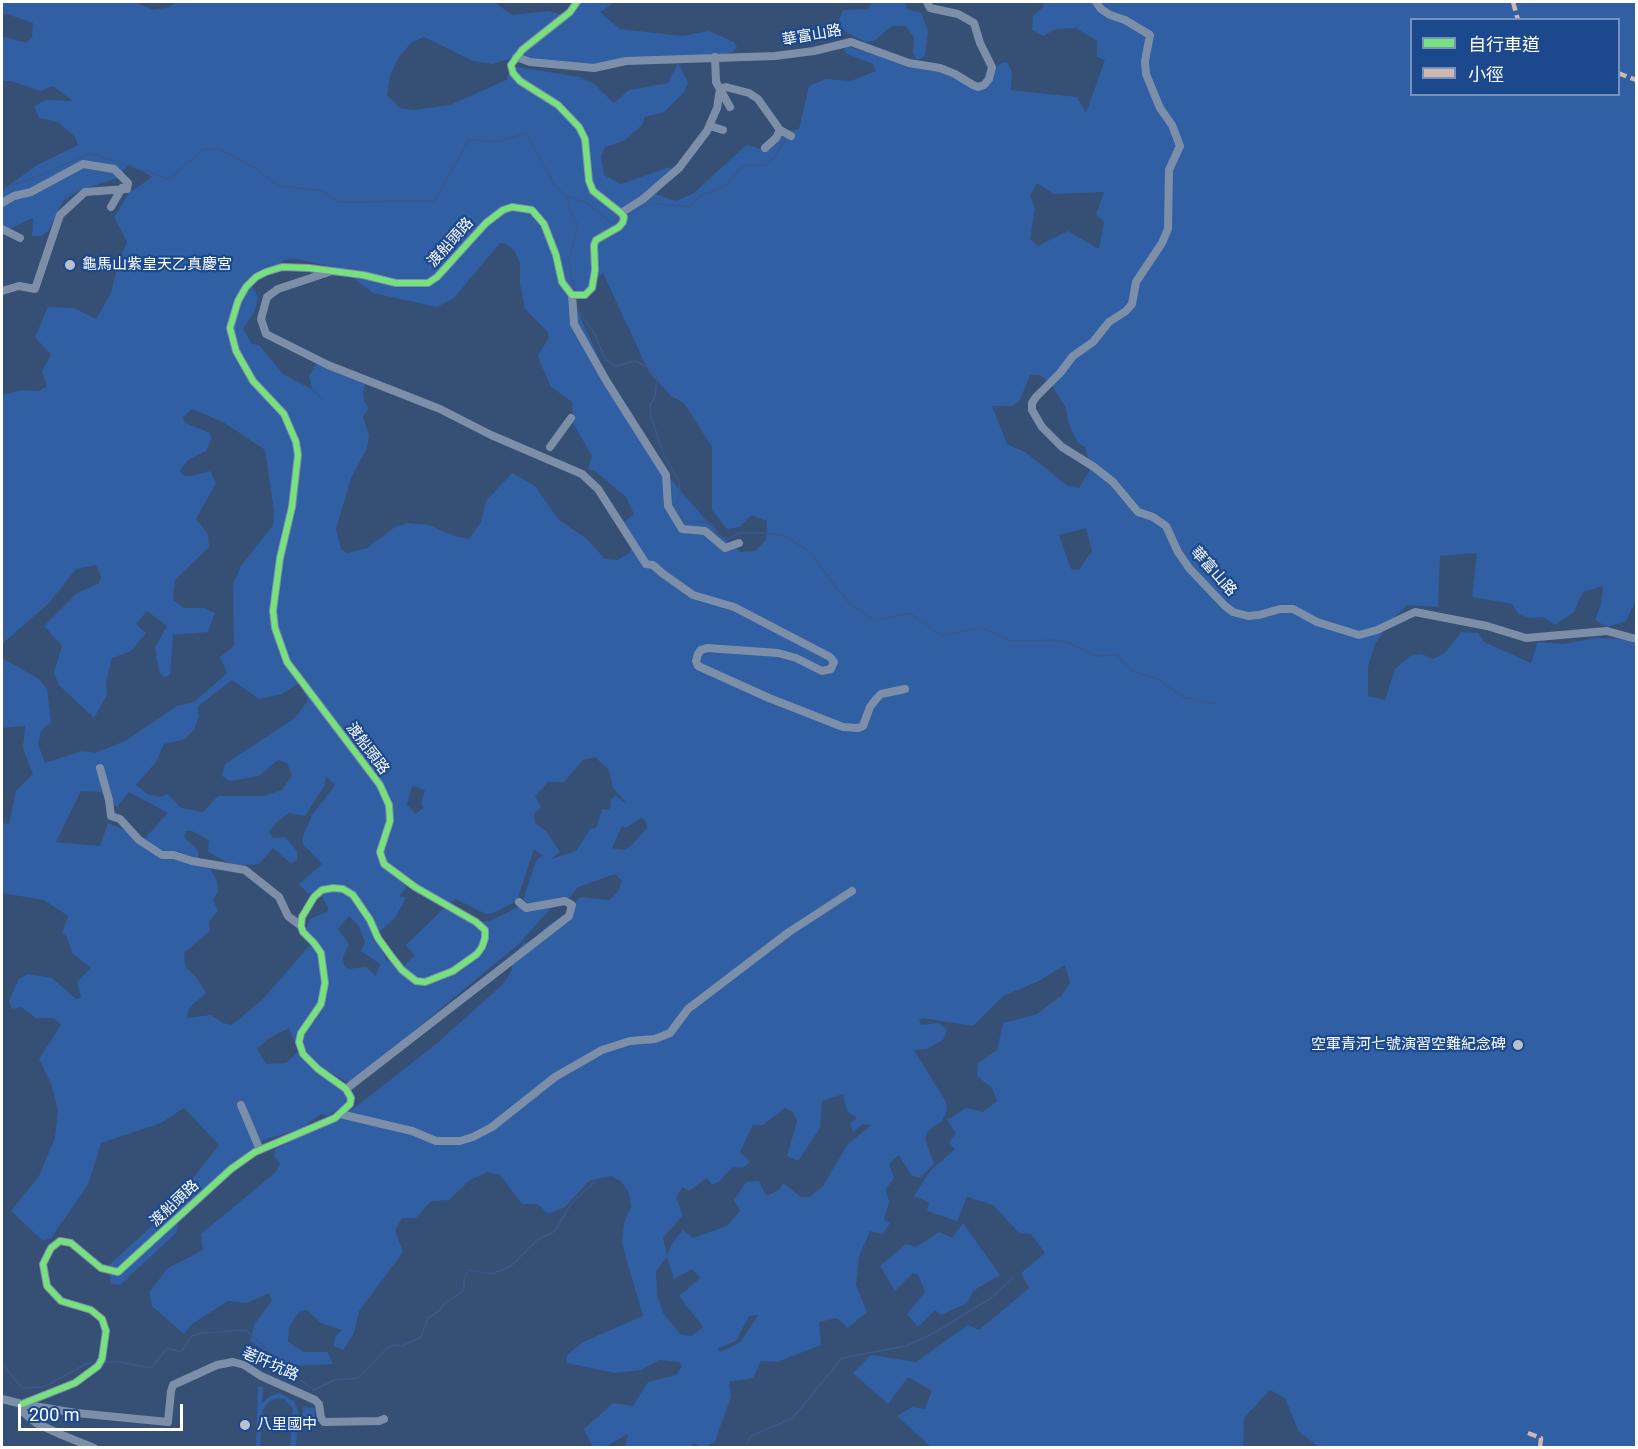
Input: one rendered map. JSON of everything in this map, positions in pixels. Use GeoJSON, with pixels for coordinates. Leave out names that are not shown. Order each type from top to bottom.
{"type":"FeatureCollection","features":[{"type":"Feature","properties":{"kind":"street"},"geometry":{"type":"LineString","coordinates":[[577,2],[570,12],[516,57],[511,65],[513,73],[520,81],[558,105],[579,127],[585,139],[589,181],[593,191],[622,215],[623,222],[619,227],[596,240],[592,288],[585,295],[572,295],[574,324],[607,382],[666,475],[668,506],[682,530],[705,531],[725,548],[739,543]]}},
{"type":"Feature","properties":{"kind":"street","name":"華富山路"},"geometry":{"type":"LineString","coordinates":[[516,57],[530,62],[594,68],[626,61],[794,54],[851,42],[909,63],[940,68],[978,87],[984,85],[989,79],[992,68],[974,23],[958,14],[930,8],[927,2]]}},
{"type":"Feature","properties":{"kind":"street","name":"華富山路"},"geometry":{"type":"LineString","coordinates":[[1096,2],[1110,15],[1125,20],[1150,35],[1145,61],[1146,74],[1160,108],[1172,125],[1180,146],[1169,170],[1168,229],[1162,243],[1136,282],[1132,304],[1126,311],[1109,322],[1093,342],[1073,356],[1036,397],[1032,410],[1042,427],[1062,447],[1113,482],[1138,512],[1160,520],[1166,526],[1178,552],[1189,568],[1233,612],[1248,616],[1280,609],[1293,609],[1317,622],[1359,635],[1377,630],[1415,612],[1488,626],[1526,638],[1607,631],[1636,639]]}},
{"type":"Feature","properties":{"kind":"street"},"geometry":{"type":"LineString","coordinates":[[715,57],[716,82],[730,107]]}},
{"type":"Feature","properties":{"kind":"street"},"geometry":{"type":"LineString","coordinates":[[720,89],[726,87],[749,93],[758,99],[780,130],[791,136]]}},
{"type":"Feature","properties":{"kind":"street"},"geometry":{"type":"LineString","coordinates":[[622,215],[679,168],[710,126],[717,108],[720,89]]}},
{"type":"Feature","properties":{"kind":"street"},"geometry":{"type":"LineString","coordinates":[[710,126],[723,130]]}},
{"type":"Feature","properties":{"kind":"street"},"geometry":{"type":"LineString","coordinates":[[765,148],[776,138],[780,130]]}},
{"type":"Feature","properties":{"kind":"street"},"geometry":{"type":"LineString","coordinates":[[2,204],[14,196],[31,192],[82,164],[114,169],[128,183],[127,189],[85,192],[60,215],[35,289],[19,286],[2,291]]}},
{"type":"Feature","properties":{"kind":"street"},"geometry":{"type":"LineString","coordinates":[[111,207],[120,190]]}},
{"type":"Feature","properties":{"kind":"street","name":"渡船頭路"},"geometry":{"type":"LineString","coordinates":[[301,926],[302,917],[314,897],[322,890],[333,888],[343,890],[353,895],[360,904],[378,938],[402,970],[416,981],[425,982],[453,971],[477,954],[485,938],[484,930],[476,922],[415,887],[384,864],[380,852],[390,821],[389,804],[380,785],[287,662],[275,628],[273,611],[276,584],[292,507],[298,455],[292,431],[284,414],[253,381],[236,351],[230,328],[238,301],[246,287],[256,277],[282,267],[333,271],[396,283],[428,283],[437,277],[486,223],[503,210],[512,207],[532,210],[544,224],[556,255],[562,282],[572,295]]}},
{"type":"Feature","properties":{"kind":"street"},"geometry":{"type":"LineString","coordinates":[[2,229],[20,238]]}},
{"type":"Feature","properties":{"kind":"street"},"geometry":{"type":"LineString","coordinates":[[333,271],[278,289],[267,297],[261,319],[266,334],[328,365],[440,409],[491,435],[582,474],[598,489],[646,564],[653,565],[693,595],[734,607],[801,644],[830,657],[834,662],[831,669],[822,670],[796,658],[778,653],[707,648],[698,654],[696,661],[698,666],[769,698],[843,727],[863,726],[870,707],[881,694],[905,689]]}},
{"type":"Feature","properties":{"kind":"street"},"geometry":{"type":"LineString","coordinates":[[550,447],[571,418]]}},
{"type":"Feature","properties":{"kind":"street"},"geometry":{"type":"LineString","coordinates":[[100,768],[110,800],[111,816],[120,819],[140,840],[162,855],[174,855],[192,861],[245,870],[279,897],[288,916],[301,926],[303,932],[321,953],[325,983],[321,1004],[301,1033],[299,1042],[301,1049],[318,1070],[346,1089],[351,1098],[350,1104],[340,1114]]}},
{"type":"Feature","properties":{"kind":"street"},"geometry":{"type":"LineString","coordinates":[[340,1114],[412,1131],[436,1141],[460,1141],[473,1137],[492,1127],[555,1077],[602,1050],[630,1041],[655,1039],[670,1033],[688,1009],[789,932],[852,891]]}},
{"type":"Feature","properties":{"kind":"street"},"geometry":{"type":"LineString","coordinates":[[346,1089],[569,916],[572,905],[565,901],[526,908],[519,902]]}},
{"type":"Feature","properties":{"kind":"street"},"geometry":{"type":"LineString","coordinates":[[241,1105],[260,1150]]}},
{"type":"Feature","properties":{"kind":"street","name":"渡船頭路"},"geometry":{"type":"LineString","coordinates":[[22,1404],[75,1383],[100,1362],[106,1330],[102,1319],[90,1310],[61,1301],[47,1286],[43,1264],[51,1248],[60,1241],[71,1244],[101,1269],[118,1272],[231,1170],[260,1150],[340,1114]]}},
{"type":"Feature","properties":{"kind":"street","name":"荖阡坑路"},"geometry":{"type":"LineString","coordinates":[[2,1399],[76,1413],[168,1422],[173,1385],[217,1365],[232,1362],[244,1365],[261,1376],[315,1400],[320,1407],[321,1418],[324,1422],[384,1419]]}},
{"type":"Feature","properties":{"kind":"street"},"geometry":{"type":"LineString","coordinates":[[22,1404],[23,1412],[36,1422],[94,1448]]}},
{"type":"Feature","properties":{"kind":"shaded area"},"geometry":{"type":"Polygon","coordinates":[[[2,2],[134,2],[154,10],[169,7],[176,2],[494,2],[512,15],[548,11],[566,16],[573,2],[615,2],[600,12],[620,29],[682,36],[709,31],[734,42],[737,47],[733,52],[713,57],[687,55],[599,67],[546,65],[529,58],[516,57],[492,64],[473,61],[424,37],[412,42],[399,57],[390,76],[387,95],[400,108],[414,110],[450,105],[506,80],[512,68],[517,67],[580,77],[593,83],[614,103],[629,90],[668,83],[678,63],[688,83],[684,92],[664,112],[645,117],[642,125],[624,141],[605,147],[601,156],[604,175],[621,184],[670,167],[673,170],[658,186],[655,194],[676,201],[694,193],[744,147],[748,145],[761,149],[777,131],[787,132],[799,129],[809,86],[826,79],[851,81],[876,71],[873,64],[847,54],[844,50],[846,46],[922,69],[945,69],[980,88],[995,68],[1003,62],[1008,63],[1012,72],[1011,90],[1077,97],[1086,113],[1105,60],[1097,57],[1097,41],[1076,28],[1056,29],[1043,36],[1032,30],[1033,16],[1044,6],[1042,2],[1636,2],[1636,600],[1626,621],[1607,627],[1595,620],[1601,604],[1603,586],[1583,592],[1574,612],[1555,625],[1543,617],[1530,618],[1518,614],[1512,604],[1472,597],[1477,553],[1440,556],[1438,607],[1407,605],[1392,620],[1375,644],[1368,667],[1368,696],[1385,700],[1395,669],[1410,656],[1422,654],[1433,659],[1446,652],[1461,632],[1478,633],[1484,642],[1531,663],[1538,642],[1563,644],[1596,638],[1626,639],[1636,644],[1636,1447],[1319,1447],[1299,1432],[1285,1398],[1270,1390],[1244,1418],[1243,1447],[931,1447],[897,1416],[912,1407],[925,1409],[932,1391],[908,1377],[888,1404],[853,1373],[871,1355],[916,1362],[968,1325],[979,1330],[1029,1288],[1021,1273],[1045,1253],[1031,1234],[1019,1233],[993,1205],[967,1197],[957,1221],[927,1211],[929,1202],[914,1196],[930,1171],[955,1149],[949,1143],[956,1133],[947,1120],[966,1108],[983,1112],[997,1101],[992,1088],[977,1076],[978,1063],[997,1050],[1003,1023],[1037,1014],[1062,995],[1070,982],[1065,965],[1037,982],[1003,996],[973,1026],[923,1018],[919,1020],[921,1025],[939,1023],[947,1030],[943,1040],[927,1049],[914,1050],[946,1102],[947,1110],[942,1121],[928,1131],[925,1139],[934,1164],[920,1178],[911,1175],[899,1155],[889,1164],[894,1178],[886,1189],[889,1202],[884,1220],[890,1223],[883,1234],[870,1231],[859,1256],[856,1285],[867,1312],[848,1328],[837,1318],[819,1322],[821,1345],[777,1362],[761,1361],[753,1378],[729,1382],[731,1397],[715,1442],[705,1447],[694,1443],[690,1447],[625,1447],[628,1434],[605,1447],[593,1447],[584,1429],[613,1403],[633,1406],[648,1382],[676,1375],[682,1366],[679,1362],[660,1360],[641,1370],[615,1373],[567,1363],[567,1355],[583,1342],[643,1316],[622,1244],[624,1223],[631,1207],[629,1193],[621,1181],[611,1176],[589,1181],[565,1207],[548,1214],[538,1204],[522,1204],[500,1175],[487,1172],[470,1180],[449,1200],[431,1201],[416,1218],[402,1218],[395,1230],[403,1252],[359,1311],[354,1333],[343,1350],[334,1346],[335,1337],[342,1330],[321,1323],[307,1310],[299,1312],[289,1327],[288,1342],[304,1352],[328,1352],[333,1364],[289,1366],[250,1341],[255,1323],[272,1301],[269,1293],[247,1303],[228,1301],[192,1324],[184,1334],[152,1306],[149,1292],[168,1268],[203,1250],[201,1234],[276,1172],[280,1163],[274,1157],[275,1149],[345,1115],[435,1045],[503,984],[512,970],[512,956],[523,944],[535,938],[548,925],[566,914],[580,897],[609,900],[619,890],[622,881],[615,874],[578,887],[568,900],[550,909],[521,942],[350,1084],[321,1067],[304,1049],[296,1046],[289,1028],[268,1039],[257,1049],[266,1064],[286,1063],[300,1050],[341,1086],[347,1098],[344,1105],[328,1116],[321,1114],[302,1128],[262,1141],[180,1210],[177,1232],[120,1285],[111,1284],[108,1266],[165,1214],[219,1145],[184,1108],[161,1123],[101,1143],[88,1185],[51,1238],[43,1241],[11,1211],[39,1176],[55,1138],[58,1110],[51,1083],[39,1059],[61,1025],[54,1018],[36,1018],[21,1007],[12,1009],[9,1001],[19,979],[28,974],[52,978],[76,999],[81,998],[77,982],[91,968],[73,954],[66,936],[62,933],[68,916],[44,900],[2,893],[2,823],[9,824],[16,791],[33,774],[23,748],[25,726],[2,728],[2,658],[39,679],[47,689],[51,722],[41,731],[38,744],[45,763],[82,751],[95,753],[125,741],[177,706],[194,702],[227,673],[220,657],[234,646],[233,584],[241,566],[273,525],[274,511],[265,450],[223,422],[192,409],[183,417],[185,423],[210,433],[211,439],[206,451],[188,460],[180,471],[184,476],[191,476],[210,471],[216,483],[196,519],[208,534],[209,547],[175,580],[173,600],[184,608],[204,608],[215,613],[208,632],[173,635],[170,675],[164,677],[159,672],[155,647],[167,626],[147,611],[136,624],[146,633],[131,651],[112,658],[106,682],[107,695],[94,718],[59,685],[54,673],[62,646],[44,626],[77,593],[99,583],[101,577],[96,565],[76,569],[49,603],[2,644],[2,395],[22,390],[39,391],[47,386],[42,371],[51,355],[35,337],[48,307],[74,308],[96,319],[111,293],[119,260],[127,242],[114,217],[129,193],[152,177],[129,164],[117,178],[78,191],[63,201],[48,231],[41,236],[32,236],[33,218],[2,231],[2,190],[37,165],[78,145],[75,137],[58,122],[39,118],[34,106],[46,100],[73,101],[53,86],[41,91],[11,81],[2,81],[2,38],[26,43],[32,37],[33,23],[2,14],[2,2]],[[1037,183],[1030,196],[1035,208],[1030,239],[1038,246],[1068,231],[1099,249],[1104,222],[1096,214],[1104,192],[1054,194],[1037,183]],[[500,243],[454,298],[437,307],[373,293],[342,269],[297,259],[284,260],[252,286],[258,297],[255,311],[243,329],[252,344],[259,345],[283,374],[311,389],[332,408],[312,389],[309,376],[317,362],[365,384],[364,401],[369,408],[363,417],[369,436],[367,448],[351,478],[336,529],[341,549],[347,553],[367,548],[395,527],[408,523],[429,525],[454,536],[469,539],[481,522],[486,501],[512,473],[535,486],[559,520],[587,539],[605,559],[618,560],[629,553],[632,546],[623,523],[634,514],[626,497],[595,471],[588,469],[592,456],[573,423],[572,402],[551,387],[540,362],[538,355],[549,338],[548,332],[525,309],[520,284],[520,264],[515,251],[506,244],[500,243]],[[603,273],[573,301],[609,381],[662,469],[717,533],[741,552],[755,551],[766,540],[767,521],[751,515],[740,527],[727,529],[712,510],[712,447],[684,403],[671,396],[649,372],[603,273]],[[1030,375],[1020,400],[1013,406],[992,406],[1007,444],[1025,452],[1068,486],[1079,488],[1091,468],[1085,447],[1078,443],[1068,422],[1066,408],[1051,384],[1040,375],[1030,375]],[[1086,528],[1059,535],[1071,569],[1079,570],[1092,551],[1086,528]],[[232,680],[197,707],[199,716],[194,730],[183,740],[164,744],[156,762],[136,785],[147,794],[160,797],[168,794],[181,808],[203,812],[218,796],[264,796],[282,790],[292,775],[287,763],[278,760],[259,776],[230,781],[222,776],[225,764],[295,718],[308,700],[299,683],[282,694],[259,699],[232,680]],[[595,757],[583,760],[564,782],[548,782],[535,796],[541,807],[534,814],[535,823],[547,832],[560,852],[551,859],[576,851],[590,829],[596,828],[602,809],[610,810],[611,800],[615,795],[628,805],[613,788],[609,770],[595,757]],[[326,776],[325,785],[305,816],[289,813],[269,832],[273,838],[285,837],[297,851],[297,861],[290,863],[273,848],[259,864],[234,866],[208,852],[209,840],[192,831],[186,831],[184,837],[198,850],[198,859],[177,851],[167,851],[166,855],[210,868],[217,881],[218,892],[213,900],[218,911],[209,922],[210,931],[184,953],[185,966],[197,978],[206,993],[189,1008],[187,1018],[211,1015],[223,1023],[232,1025],[262,1000],[310,945],[306,929],[310,919],[328,911],[328,907],[318,891],[308,894],[299,884],[322,864],[303,844],[303,836],[312,815],[335,785],[326,776]],[[412,786],[407,805],[416,814],[423,808],[421,803],[425,790],[412,786]],[[81,791],[56,842],[100,846],[108,823],[145,838],[168,813],[129,792],[117,807],[100,792],[81,791]],[[641,818],[626,828],[622,826],[612,848],[622,850],[630,847],[647,828],[645,820],[641,818]],[[534,849],[517,901],[491,914],[486,914],[456,899],[449,904],[397,873],[390,881],[395,877],[407,887],[399,896],[406,898],[395,918],[377,934],[386,960],[401,968],[415,956],[406,945],[444,908],[474,922],[490,921],[514,909],[523,901],[536,861],[542,855],[534,849]],[[349,916],[338,929],[349,944],[343,957],[344,965],[348,969],[366,967],[376,976],[380,964],[361,951],[365,942],[359,926],[349,916]],[[843,1094],[822,1101],[820,1128],[798,1161],[787,1156],[797,1121],[793,1112],[785,1108],[763,1125],[753,1125],[740,1152],[750,1162],[743,1168],[732,1167],[720,1181],[712,1185],[707,1178],[689,1191],[682,1187],[676,1198],[683,1215],[663,1238],[667,1255],[673,1242],[683,1230],[693,1238],[727,1226],[740,1211],[734,1200],[746,1182],[759,1181],[766,1196],[779,1190],[783,1183],[801,1197],[810,1197],[823,1186],[847,1145],[871,1125],[863,1124],[853,1132],[850,1123],[857,1118],[847,1111],[843,1094]],[[667,1257],[656,1271],[657,1295],[663,1313],[681,1335],[691,1336],[703,1327],[679,1296],[700,1278],[692,1269],[674,1279],[667,1257]],[[758,1315],[749,1316],[736,1341],[718,1348],[720,1352],[741,1342],[758,1315]]]}},
{"type":"Feature","properties":{"kind":"shaded area"},"geometry":{"type":"Polygon","coordinates":[[[872,2],[905,2],[907,9],[921,13],[928,31],[925,56],[917,60],[913,53],[914,38],[906,26],[892,26],[874,41],[865,42],[841,29],[839,20],[843,10],[868,9],[872,2]]]}},
{"type":"Feature","properties":{"kind":"shaded area"},"geometry":{"type":"Polygon","coordinates":[[[963,1223],[1000,1275],[973,1291],[967,1303],[941,1315],[935,1310],[918,1327],[907,1314],[925,1292],[918,1275],[913,1273],[895,1291],[880,1266],[906,1244],[916,1247],[939,1232],[952,1238],[963,1223]]]}},
{"type":"Feature","properties":{"kind":"shaded area"},"geometry":{"type":"Polygon","coordinates":[[[258,1386],[263,1387],[262,1403],[270,1396],[279,1393],[294,1401],[298,1411],[296,1447],[290,1447],[293,1409],[284,1399],[278,1398],[270,1401],[263,1409],[260,1447],[256,1447],[258,1386]]]}},
{"type":"Feature","properties":{"kind":"shaded area"},"geometry":{"type":"Polygon","coordinates":[[[303,1407],[315,1408],[314,1429],[302,1429],[303,1407]]]}},
{"type":"Feature","properties":{"kind":"waterway"},"geometry":{"type":"LineString","coordinates":[[2,192],[11,185],[30,180],[90,153],[169,179],[204,149],[220,149],[255,168],[279,186],[322,191],[339,202],[434,201],[469,140],[500,141],[526,133],[555,186],[567,196],[587,203],[612,223],[621,218]]}},
{"type":"Feature","properties":{"kind":"waterway"},"geometry":{"type":"LineString","coordinates":[[625,216],[652,203],[689,207],[700,196],[725,186],[744,165],[765,165],[773,159],[785,140]]}},
{"type":"Feature","properties":{"kind":"waterway"},"geometry":{"type":"LineString","coordinates":[[567,196],[570,211],[578,225],[569,262],[574,290]]}},
{"type":"Feature","properties":{"kind":"waterway"},"geometry":{"type":"LineString","coordinates":[[576,301],[579,313],[593,331],[606,360],[616,366],[635,361],[649,368],[657,378],[655,397],[650,405],[651,416],[664,455],[679,482],[677,503],[682,518],[690,523],[700,521],[712,525],[719,536],[728,539],[740,533],[785,536],[811,553],[849,603],[875,621],[910,613],[942,636],[980,627],[1012,641],[1057,640],[1096,656],[1117,655],[1132,671],[1158,679],[1183,697],[1215,704]]}},
{"type":"Feature","properties":{"kind":"waterway"},"geometry":{"type":"LineString","coordinates":[[302,1381],[314,1390],[334,1380],[358,1378],[387,1348],[394,1345],[402,1346],[421,1337],[428,1318],[464,1290],[464,1279],[469,1270],[492,1274],[511,1266],[537,1240],[555,1231],[571,1204],[595,1181]]}},
{"type":"Feature","properties":{"kind":"waterway"},"geometry":{"type":"LineString","coordinates":[[745,1448],[751,1436],[793,1418],[842,1358],[906,1346],[934,1333],[991,1298],[1014,1277]]}},
{"type":"Feature","properties":{"kind":"waterway"},"geometry":{"type":"LineString","coordinates":[[104,1362],[120,1362],[151,1368],[167,1348],[181,1352],[192,1336],[202,1333],[246,1330],[287,1368]]}},
{"type":"Feature","properties":{"kind":"waterway"},"geometry":{"type":"LineString","coordinates":[[2,1363],[22,1388],[44,1387],[88,1363],[97,1363]]}},
{"type":"Feature","properties":{"kind":"marked path"},"geometry":{"type":"LineString","coordinates":[[1513,2],[1517,18]]}},
{"type":"Feature","properties":{"kind":"marked path"},"geometry":{"type":"LineString","coordinates":[[1620,74],[1636,80]]}},
{"type":"Feature","properties":{"kind":"marked path"},"geometry":{"type":"LineString","coordinates":[[1528,1433],[1541,1438],[1540,1448]]}},
{"type":"Feature","properties":{"kind":"cycle path"},"geometry":{"type":"LineString","coordinates":[[22,1404],[75,1383],[98,1366],[102,1359],[106,1331],[102,1319],[91,1310],[61,1301],[47,1286],[43,1264],[51,1248],[60,1241],[71,1243],[101,1268],[118,1272],[231,1169],[255,1152],[335,1118],[350,1104],[351,1098],[346,1089],[318,1069],[303,1054],[299,1042],[301,1033],[321,1004],[325,983],[321,953],[303,932],[301,926],[302,917],[314,897],[322,890],[333,888],[343,889],[353,895],[391,956],[402,970],[416,981],[425,982],[453,971],[477,954],[482,947],[485,930],[476,922],[415,887],[384,864],[380,852],[390,821],[389,805],[380,785],[287,662],[275,628],[273,611],[280,558],[292,507],[298,455],[296,442],[284,414],[253,381],[236,351],[230,328],[238,301],[246,287],[256,277],[266,272],[282,267],[309,268],[363,275],[396,283],[428,283],[437,277],[486,223],[503,210],[512,207],[532,210],[544,224],[556,255],[562,282],[572,295],[585,295],[592,288],[596,240],[619,227],[624,217],[593,191],[589,181],[585,139],[579,127],[558,105],[520,81],[513,73],[511,65],[522,50],[570,12],[577,2]]}},
{"type":"Feature","properties":{"kind":"place","name":"龜馬山紫皇天乙真慶宮"},"geometry":{"type":"Point","coordinates":[70,265]}},
{"type":"Feature","properties":{"kind":"place","name":"空軍青河七號演習空難紀念碑"},"geometry":{"type":"Point","coordinates":[1518,1045]}},
{"type":"Feature","properties":{"kind":"place","name":"八里國中"},"geometry":{"type":"Point","coordinates":[245,1425]}}]}
